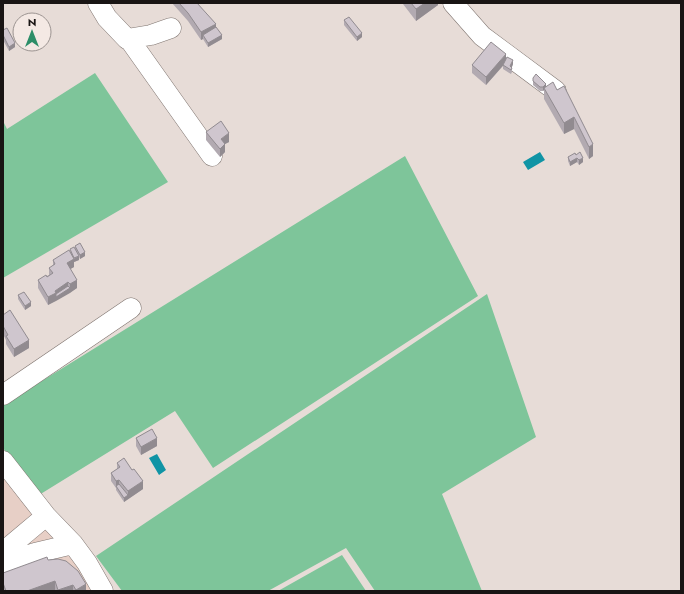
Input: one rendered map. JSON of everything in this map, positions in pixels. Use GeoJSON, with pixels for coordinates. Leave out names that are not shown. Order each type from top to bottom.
{"type":"FeatureCollection","features":[{"type":"Feature","properties":{"kind":"street"},"geometry":{"type":"LineString","coordinates":[[98,3],[108,18],[127,39],[129,39],[212,156]]}},
{"type":"Feature","properties":{"kind":"street"},"geometry":{"type":"LineString","coordinates":[[453,3],[482,36],[556,91]]}},
{"type":"Feature","properties":{"kind":"street"},"geometry":{"type":"LineString","coordinates":[[129,39],[151,35],[171,28]]}},
{"type":"Feature","properties":{"kind":"street"},"geometry":{"type":"LineString","coordinates":[[3,395],[131,308]]}},
{"type":"Feature","properties":{"kind":"street"},"geometry":{"type":"LineString","coordinates":[[3,461],[46,516],[87,563],[103,591]]}},
{"type":"Feature","properties":{"kind":"street"},"geometry":{"type":"LineString","coordinates":[[3,552],[46,516]]}},
{"type":"Feature","properties":{"kind":"street"},"geometry":{"type":"LineString","coordinates":[[3,563],[72,544]]}},
{"type":"Feature","properties":{"kind":"shaded area"},"geometry":{"type":"Polygon","coordinates":[[[3,466],[74,561],[94,591],[3,591],[3,466]]]}},
{"type":"Feature","properties":{"kind":"green space"},"geometry":{"type":"Polygon","coordinates":[[[95,73],[168,182],[3,278],[3,121],[7,129],[95,73]]]}},
{"type":"Feature","properties":{"kind":"green space"},"geometry":{"type":"Polygon","coordinates":[[[405,156],[478,296],[213,468],[175,411],[39,495],[3,448],[3,405],[405,156]]]}},
{"type":"Feature","properties":{"kind":"green space"},"geometry":{"type":"Polygon","coordinates":[[[487,294],[536,437],[442,494],[482,591],[375,591],[346,548],[268,591],[122,591],[96,556],[487,294]]]}},
{"type":"Feature","properties":{"kind":"green space"},"geometry":{"type":"Polygon","coordinates":[[[342,555],[366,591],[278,591],[342,555]]]}},
{"type":"Feature","properties":{"kind":"water"},"geometry":{"type":"Polygon","coordinates":[[[540,152],[545,160],[528,170],[523,162],[540,152]]]}},
{"type":"Feature","properties":{"kind":"water"},"geometry":{"type":"Polygon","coordinates":[[[157,454],[166,470],[159,475],[149,458],[157,454]]]}},
{"type":"Feature","properties":{"kind":"building"},"geometry":{"type":"Polygon","coordinates":[[[179,3],[197,3],[216,24],[201,32],[179,3]]]}},
{"type":"Feature","properties":{"kind":"building"},"geometry":{"type":"Polygon","coordinates":[[[411,3],[425,3],[416,9],[411,3]]]}},
{"type":"Feature","properties":{"kind":"building"},"geometry":{"type":"Polygon","coordinates":[[[349,17],[362,33],[357,37],[344,20],[349,17]]]}},
{"type":"Feature","properties":{"kind":"building"},"geometry":{"type":"Polygon","coordinates":[[[216,27],[222,35],[208,43],[203,35],[216,27]]]}},
{"type":"Feature","properties":{"kind":"building"},"geometry":{"type":"Polygon","coordinates":[[[7,28],[12,37],[12,45],[9,47],[3,35],[3,30],[7,28]]]}},
{"type":"Feature","properties":{"kind":"building"},"geometry":{"type":"Polygon","coordinates":[[[491,42],[506,54],[486,77],[472,65],[491,42]]]}},
{"type":"Feature","properties":{"kind":"building"},"geometry":{"type":"Polygon","coordinates":[[[507,57],[513,60],[510,66],[512,68],[511,70],[503,65],[507,57]]]}},
{"type":"Feature","properties":{"kind":"building"},"geometry":{"type":"Polygon","coordinates":[[[536,74],[546,84],[543,87],[540,87],[533,81],[536,74]]]}},
{"type":"Feature","properties":{"kind":"building"},"geometry":{"type":"Polygon","coordinates":[[[553,82],[557,90],[564,86],[593,144],[589,147],[574,117],[564,123],[544,88],[553,82]]]}},
{"type":"Feature","properties":{"kind":"building"},"geometry":{"type":"Polygon","coordinates":[[[221,121],[229,133],[221,139],[225,144],[220,149],[206,132],[221,121]]]}},
{"type":"Feature","properties":{"kind":"building"},"geometry":{"type":"Polygon","coordinates":[[[580,152],[583,158],[579,160],[577,158],[570,162],[568,157],[575,153],[576,155],[580,152]]]}},
{"type":"Feature","properties":{"kind":"building"},"geometry":{"type":"Polygon","coordinates":[[[80,243],[85,252],[80,255],[75,246],[80,243]]]}},
{"type":"Feature","properties":{"kind":"building"},"geometry":{"type":"Polygon","coordinates":[[[74,247],[79,256],[74,258],[70,249],[74,247]]]}},
{"type":"Feature","properties":{"kind":"building"},"geometry":{"type":"Polygon","coordinates":[[[69,250],[74,259],[67,263],[77,280],[70,284],[68,282],[55,291],[56,293],[48,297],[38,280],[53,273],[49,268],[55,264],[53,260],[69,250]]]}},
{"type":"Feature","properties":{"kind":"building"},"geometry":{"type":"Polygon","coordinates":[[[68,286],[70,288],[56,297],[56,294],[68,286]]]}},
{"type":"Feature","properties":{"kind":"building"},"geometry":{"type":"Polygon","coordinates":[[[24,292],[31,302],[25,306],[18,295],[24,292]]]}},
{"type":"Feature","properties":{"kind":"building"},"geometry":{"type":"Polygon","coordinates":[[[10,310],[29,340],[14,349],[6,336],[8,335],[3,326],[3,315],[10,310]]]}},
{"type":"Feature","properties":{"kind":"building"},"geometry":{"type":"Polygon","coordinates":[[[152,429],[157,438],[141,447],[136,438],[152,429]]]}},
{"type":"Feature","properties":{"kind":"building"},"geometry":{"type":"Polygon","coordinates":[[[124,458],[132,470],[134,469],[143,481],[128,491],[119,480],[116,481],[111,473],[120,467],[117,463],[124,458]]]}},
{"type":"Feature","properties":{"kind":"building"},"geometry":{"type":"Polygon","coordinates":[[[119,484],[128,495],[124,498],[116,486],[119,484]]]}},
{"type":"Feature","properties":{"kind":"building"},"geometry":{"type":"Polygon","coordinates":[[[47,557],[48,560],[58,559],[66,561],[78,571],[86,584],[76,590],[73,585],[58,590],[55,581],[27,591],[6,591],[3,583],[3,573],[47,557]]]}}]}
